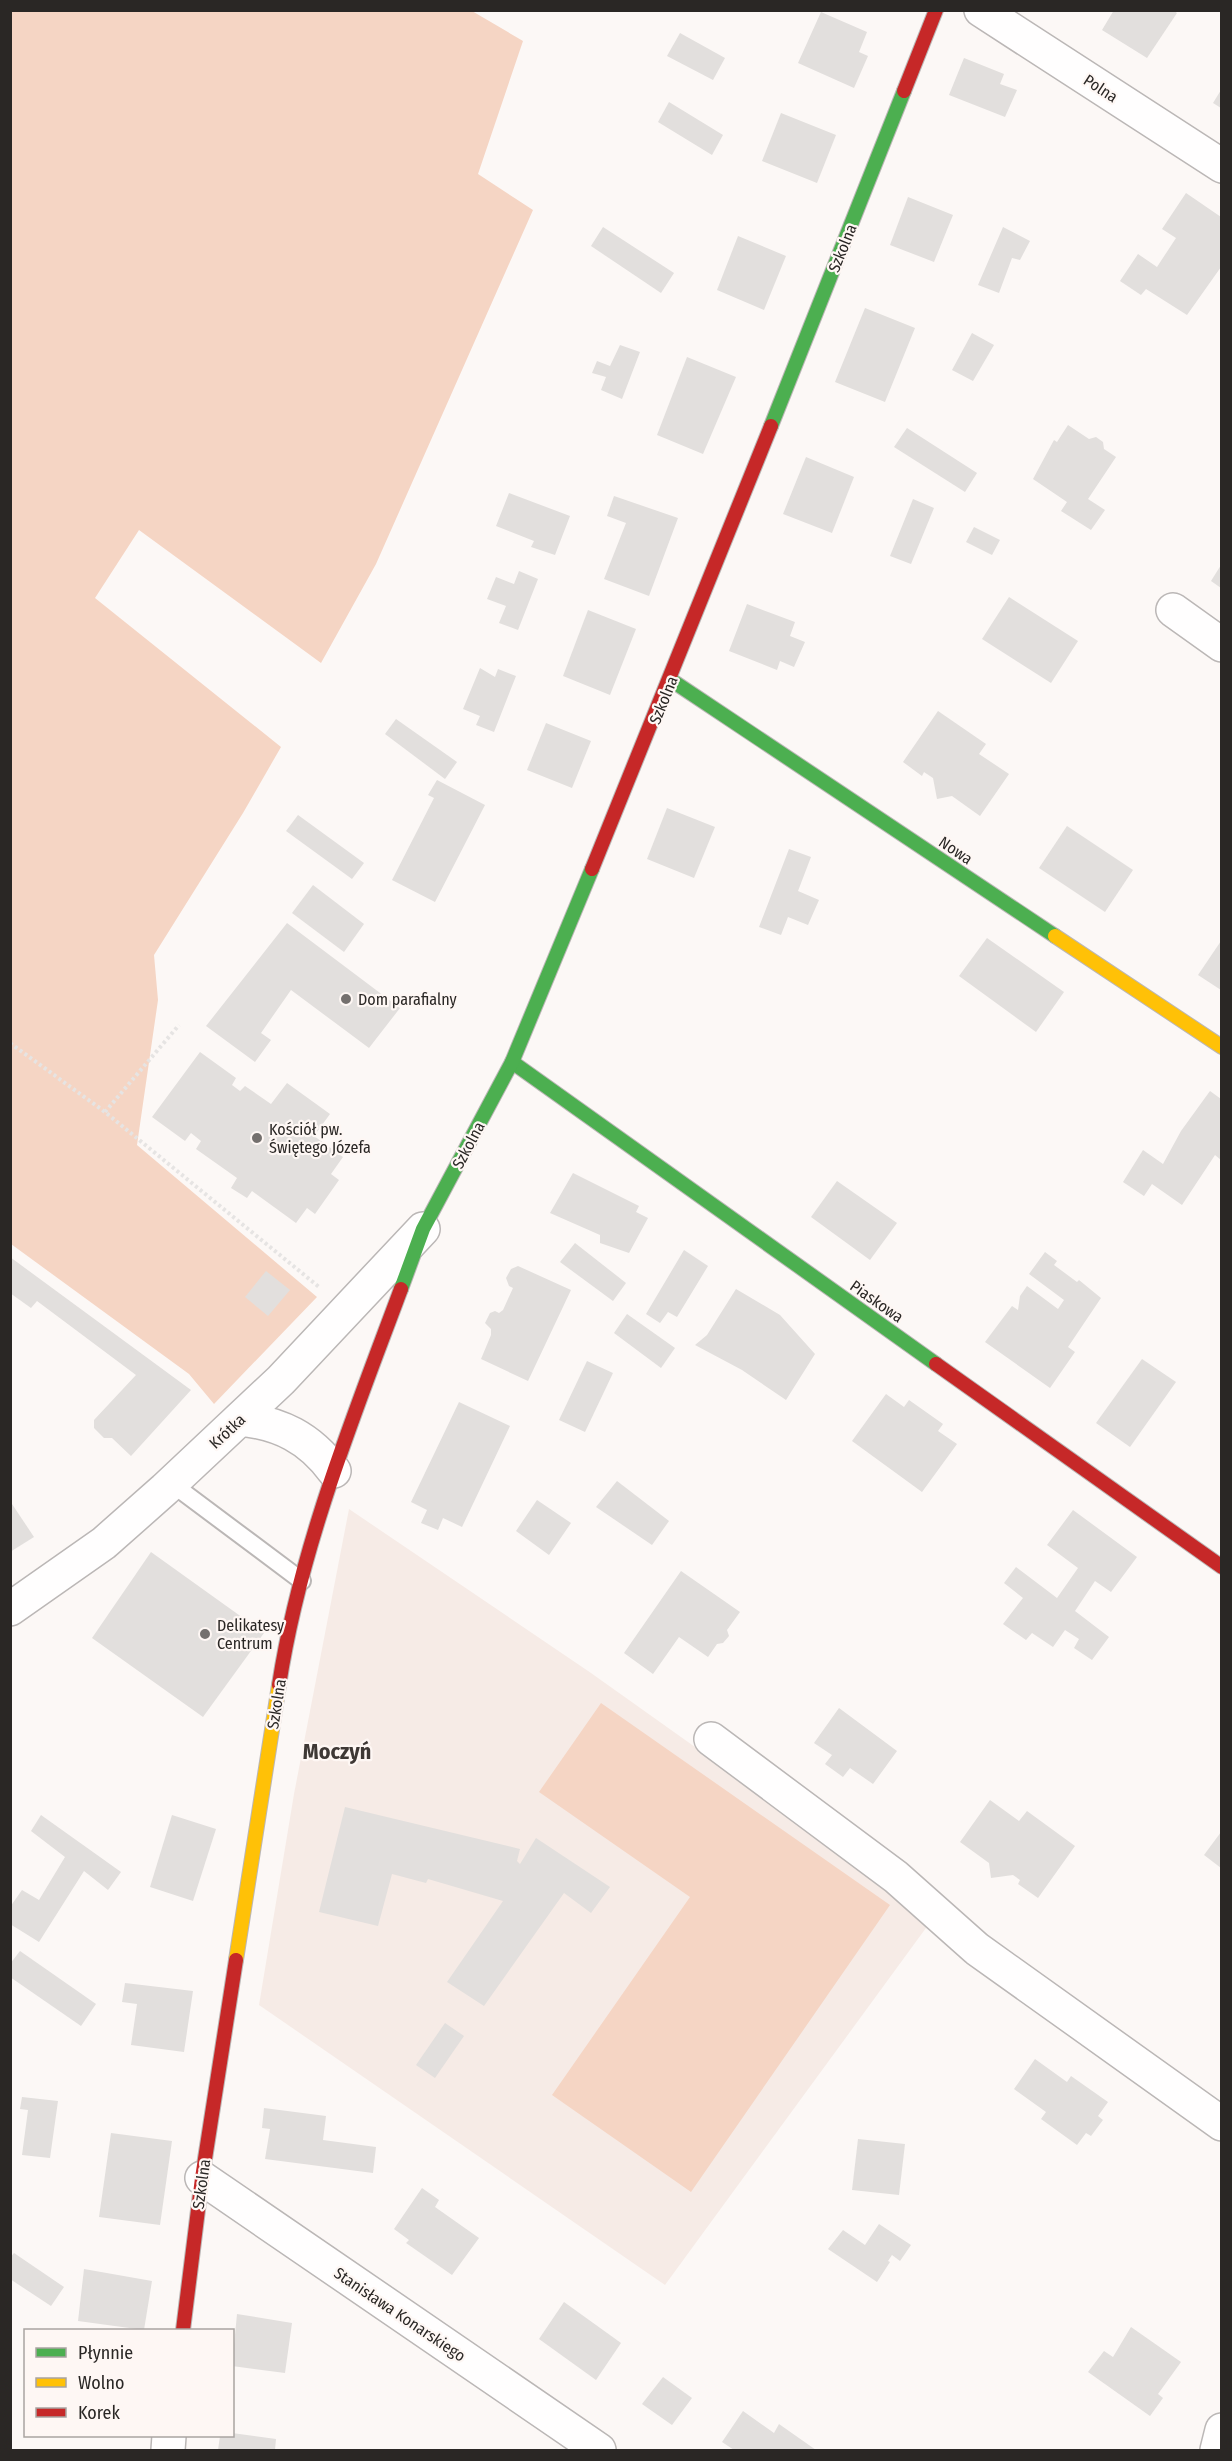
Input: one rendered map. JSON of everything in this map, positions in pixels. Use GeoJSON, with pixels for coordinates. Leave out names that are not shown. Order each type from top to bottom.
{"type":"FeatureCollection","features":[{"type":"Feature","properties":{"kind":"street","name":"Szkolna"},"geometry":{"type":"LineString","coordinates":[[183,2329],[202,2178],[287,1631],[334,1471],[423,1228],[513,1062],[671,680],[936,10]]}},
{"type":"Feature","properties":{"kind":"street","name":"Polna"},"geometry":{"type":"LineString","coordinates":[[981,10],[1221,166]]}},
{"type":"Feature","properties":{"kind":"street"},"geometry":{"type":"LineString","coordinates":[[1173,610],[1221,645]]}},
{"type":"Feature","properties":{"kind":"street","name":"Nowa"},"geometry":{"type":"LineString","coordinates":[[671,680],[1221,1047]]}},
{"type":"Feature","properties":{"kind":"street","name":"Piaskowa"},"geometry":{"type":"LineString","coordinates":[[513,1062],[1221,1567]]}},
{"type":"Feature","properties":{"kind":"street","name":"Krótka"},"geometry":{"type":"LineString","coordinates":[[10,1610],[104,1543],[171,1483],[281,1380],[423,1228]]}},
{"type":"Feature","properties":{"kind":"street"},"geometry":{"type":"LineString","coordinates":[[240,1419],[276,1425],[299,1436],[321,1453],[334,1471]]}},
{"type":"Feature","properties":{"kind":"street"},"geometry":{"type":"LineString","coordinates":[[711,1739],[896,1877],[977,1949],[1221,2124]]}},
{"type":"Feature","properties":{"kind":"street","name":"Stanisława Konarskiego"},"geometry":{"type":"LineString","coordinates":[[202,2178],[599,2451]]}},
{"type":"Feature","properties":{"kind":"street"},"geometry":{"type":"LineString","coordinates":[[1217,2451],[1221,2430]]}},
{"type":"Feature","properties":{"kind":"lane"},"geometry":{"type":"LineString","coordinates":[[171,1483],[302,1581]]}},
{"type":"Feature","properties":{"kind":"path"},"geometry":{"type":"LineString","coordinates":[[105,1112],[179,1025]]}},
{"type":"Feature","properties":{"kind":"path"},"geometry":{"type":"LineString","coordinates":[[10,1043],[105,1112],[347,1310]]}},
{"type":"Feature","properties":{"kind":"shaded area"},"geometry":{"type":"Polygon","coordinates":[[[10,11],[472,11],[523,41],[478,174],[533,210],[376,564],[321,663],[139,530],[95,598],[281,747],[243,813],[154,955],[158,1000],[137,1145],[317,1297],[214,1404],[189,1374],[11,1244],[10,11]]]}},
{"type":"Feature","properties":{"kind":"shaded area"},"geometry":{"type":"Polygon","coordinates":[[[349,1509],[591,1673],[934,1917],[665,2285],[259,2005],[294,1794],[349,1509]]]}},
{"type":"Feature","properties":{"kind":"shaded area"},"geometry":{"type":"Polygon","coordinates":[[[601,1703],[890,1905],[691,2192],[552,2095],[690,1897],[539,1792],[601,1703]]]}},
{"type":"Feature","properties":{"kind":"building"},"geometry":{"type":"Polygon","coordinates":[[[1114,10],[1173,10],[1177,13],[1147,58],[1102,30],[1114,10]]]}},
{"type":"Feature","properties":{"kind":"building"},"geometry":{"type":"Polygon","coordinates":[[[821,12],[867,32],[859,52],[868,56],[854,88],[798,63],[821,12]]]}},
{"type":"Feature","properties":{"kind":"building"},"geometry":{"type":"Polygon","coordinates":[[[680,33],[725,58],[713,80],[667,56],[680,33]]]}},
{"type":"Feature","properties":{"kind":"building"},"geometry":{"type":"Polygon","coordinates":[[[964,58],[1004,74],[1000,84],[1017,90],[1005,117],[949,95],[964,58]]]}},
{"type":"Feature","properties":{"kind":"building"},"geometry":{"type":"Polygon","coordinates":[[[1221,90],[1221,108],[1213,103],[1221,90]]]}},
{"type":"Feature","properties":{"kind":"building"},"geometry":{"type":"Polygon","coordinates":[[[669,102],[723,135],[712,155],[658,122],[669,102]]]}},
{"type":"Feature","properties":{"kind":"building"},"geometry":{"type":"Polygon","coordinates":[[[781,113],[836,135],[817,183],[762,161],[781,113]]]}},
{"type":"Feature","properties":{"kind":"building"},"geometry":{"type":"Polygon","coordinates":[[[1186,193],[1221,217],[1221,267],[1187,315],[1146,289],[1141,295],[1120,281],[1138,254],[1157,267],[1176,238],[1162,229],[1186,193]]]}},
{"type":"Feature","properties":{"kind":"building"},"geometry":{"type":"Polygon","coordinates":[[[908,197],[953,215],[934,262],[890,245],[908,197]]]}},
{"type":"Feature","properties":{"kind":"building"},"geometry":{"type":"Polygon","coordinates":[[[603,227],[674,273],[661,293],[591,246],[603,227]]]}},
{"type":"Feature","properties":{"kind":"building"},"geometry":{"type":"Polygon","coordinates":[[[1003,227],[1030,241],[1020,260],[1012,258],[999,293],[978,285],[1003,227]]]}},
{"type":"Feature","properties":{"kind":"building"},"geometry":{"type":"Polygon","coordinates":[[[738,236],[786,256],[764,310],[717,290],[738,236]]]}},
{"type":"Feature","properties":{"kind":"building"},"geometry":{"type":"Polygon","coordinates":[[[865,308],[915,328],[885,402],[835,382],[865,308]]]}},
{"type":"Feature","properties":{"kind":"building"},"geometry":{"type":"Polygon","coordinates":[[[972,333],[994,345],[973,381],[952,370],[972,333]]]}},
{"type":"Feature","properties":{"kind":"building"},"geometry":{"type":"Polygon","coordinates":[[[620,345],[640,352],[622,399],[601,390],[606,377],[592,373],[597,361],[610,366],[620,345]]]}},
{"type":"Feature","properties":{"kind":"building"},"geometry":{"type":"Polygon","coordinates":[[[687,357],[736,377],[703,454],[657,435],[687,357]]]}},
{"type":"Feature","properties":{"kind":"building"},"geometry":{"type":"Polygon","coordinates":[[[1068,425],[1089,439],[1096,437],[1103,442],[1104,449],[1116,457],[1088,499],[1105,510],[1091,530],[1061,511],[1067,502],[1033,479],[1054,440],[1057,442],[1068,425]]]}},
{"type":"Feature","properties":{"kind":"building"},"geometry":{"type":"Polygon","coordinates":[[[907,428],[977,473],[965,492],[894,447],[907,428]]]}},
{"type":"Feature","properties":{"kind":"building"},"geometry":{"type":"Polygon","coordinates":[[[806,457],[854,477],[832,533],[783,514],[806,457]]]}},
{"type":"Feature","properties":{"kind":"building"},"geometry":{"type":"Polygon","coordinates":[[[509,493],[570,516],[555,555],[531,547],[534,541],[496,526],[509,493]]]}},
{"type":"Feature","properties":{"kind":"building"},"geometry":{"type":"Polygon","coordinates":[[[614,496],[678,518],[649,596],[604,579],[626,523],[607,516],[614,496]]]}},
{"type":"Feature","properties":{"kind":"building"},"geometry":{"type":"Polygon","coordinates":[[[913,499],[934,508],[911,564],[890,556],[913,499]]]}},
{"type":"Feature","properties":{"kind":"building"},"geometry":{"type":"Polygon","coordinates":[[[974,527],[1000,540],[992,555],[966,542],[974,527]]]}},
{"type":"Feature","properties":{"kind":"building"},"geometry":{"type":"Polygon","coordinates":[[[1221,565],[1221,588],[1211,581],[1221,565]]]}},
{"type":"Feature","properties":{"kind":"building"},"geometry":{"type":"Polygon","coordinates":[[[519,571],[538,579],[518,630],[499,623],[506,606],[487,599],[496,577],[514,584],[519,571]]]}},
{"type":"Feature","properties":{"kind":"building"},"geometry":{"type":"Polygon","coordinates":[[[1009,597],[1078,641],[1051,683],[982,639],[1009,597]]]}},
{"type":"Feature","properties":{"kind":"building"},"geometry":{"type":"Polygon","coordinates":[[[747,604],[795,622],[790,636],[805,642],[794,667],[780,661],[777,670],[729,651],[747,604]]]}},
{"type":"Feature","properties":{"kind":"building"},"geometry":{"type":"Polygon","coordinates":[[[588,610],[636,629],[610,695],[563,676],[588,610]]]}},
{"type":"Feature","properties":{"kind":"building"},"geometry":{"type":"Polygon","coordinates":[[[480,668],[495,677],[498,669],[516,676],[494,732],[476,725],[480,716],[463,709],[480,668]]]}},
{"type":"Feature","properties":{"kind":"building"},"geometry":{"type":"Polygon","coordinates":[[[938,711],[986,744],[979,754],[1009,774],[980,816],[952,796],[937,799],[933,778],[924,772],[922,776],[903,762],[938,711]]]}},
{"type":"Feature","properties":{"kind":"building"},"geometry":{"type":"Polygon","coordinates":[[[396,719],[457,762],[445,779],[385,734],[396,719]]]}},
{"type":"Feature","properties":{"kind":"building"},"geometry":{"type":"Polygon","coordinates":[[[546,723],[591,741],[572,788],[527,770],[546,723]]]}},
{"type":"Feature","properties":{"kind":"building"},"geometry":{"type":"Polygon","coordinates":[[[437,780],[485,805],[435,902],[392,880],[434,798],[428,795],[437,780]]]}},
{"type":"Feature","properties":{"kind":"building"},"geometry":{"type":"Polygon","coordinates":[[[667,808],[715,827],[694,878],[647,859],[667,808]]]}},
{"type":"Feature","properties":{"kind":"building"},"geometry":{"type":"Polygon","coordinates":[[[298,815],[364,863],[352,879],[286,831],[298,815]]]}},
{"type":"Feature","properties":{"kind":"building"},"geometry":{"type":"Polygon","coordinates":[[[1067,826],[1133,870],[1105,912],[1039,868],[1067,826]]]}},
{"type":"Feature","properties":{"kind":"building"},"geometry":{"type":"Polygon","coordinates":[[[789,849],[811,857],[798,891],[819,900],[808,925],[788,917],[781,935],[759,927],[789,849]]]}},
{"type":"Feature","properties":{"kind":"building"},"geometry":{"type":"Polygon","coordinates":[[[313,885],[364,924],[344,952],[292,913],[313,885]]]}},
{"type":"Feature","properties":{"kind":"building","name":"Dom parafialny"},"geometry":{"type":"Polygon","coordinates":[[[287,923],[400,1008],[369,1048],[291,990],[261,1033],[271,1040],[255,1062],[206,1026],[287,923]]]}},
{"type":"Feature","properties":{"kind":"building"},"geometry":{"type":"Polygon","coordinates":[[[987,938],[1064,992],[1036,1032],[959,976],[987,938]]]}},
{"type":"Feature","properties":{"kind":"building"},"geometry":{"type":"Polygon","coordinates":[[[1221,941],[1221,990],[1198,975],[1221,941]]]}},
{"type":"Feature","properties":{"kind":"building","name":"Kościół pw. Świętego Józefa"},"geometry":{"type":"Polygon","coordinates":[[[200,1052],[236,1078],[232,1085],[240,1091],[245,1086],[271,1104],[287,1083],[330,1114],[314,1136],[343,1157],[331,1174],[339,1180],[315,1214],[307,1208],[296,1223],[252,1191],[247,1198],[231,1188],[237,1178],[196,1149],[201,1141],[191,1133],[185,1141],[152,1117],[200,1052]]]}},
{"type":"Feature","properties":{"kind":"building"},"geometry":{"type":"Polygon","coordinates":[[[1210,1091],[1221,1099],[1221,1160],[1215,1155],[1182,1205],[1152,1184],[1144,1196],[1123,1182],[1143,1150],[1163,1164],[1181,1131],[1210,1091]]]}},
{"type":"Feature","properties":{"kind":"building"},"geometry":{"type":"Polygon","coordinates":[[[573,1173],[639,1206],[636,1212],[648,1218],[629,1253],[600,1243],[600,1235],[550,1213],[573,1173]]]}},
{"type":"Feature","properties":{"kind":"building"},"geometry":{"type":"Polygon","coordinates":[[[837,1181],[897,1223],[870,1260],[811,1217],[837,1181]]]}},
{"type":"Feature","properties":{"kind":"building"},"geometry":{"type":"Polygon","coordinates":[[[575,1243],[626,1283],[613,1301],[560,1262],[575,1243]]]}},
{"type":"Feature","properties":{"kind":"building"},"geometry":{"type":"Polygon","coordinates":[[[684,1250],[708,1266],[677,1317],[668,1312],[660,1323],[646,1314],[684,1250]]]}},
{"type":"Feature","properties":{"kind":"building"},"geometry":{"type":"Polygon","coordinates":[[[1045,1252],[1057,1261],[1054,1265],[1077,1282],[1079,1280],[1101,1298],[1068,1347],[1075,1352],[1050,1388],[985,1342],[1012,1306],[1018,1310],[1020,1296],[1027,1286],[1058,1309],[1064,1300],[1029,1274],[1045,1252]]]}},
{"type":"Feature","properties":{"kind":"building"},"geometry":{"type":"Polygon","coordinates":[[[10,1257],[191,1390],[131,1456],[112,1438],[104,1438],[94,1428],[94,1420],[136,1375],[37,1301],[31,1308],[10,1293],[10,1257]]]}},
{"type":"Feature","properties":{"kind":"building"},"geometry":{"type":"Polygon","coordinates":[[[518,1266],[571,1290],[528,1381],[481,1359],[491,1335],[491,1329],[485,1323],[490,1313],[495,1311],[499,1313],[503,1310],[513,1288],[509,1286],[506,1278],[511,1269],[518,1266]]]}},
{"type":"Feature","properties":{"kind":"building"},"geometry":{"type":"Polygon","coordinates":[[[266,1271],[290,1290],[268,1316],[245,1297],[266,1271]]]}},
{"type":"Feature","properties":{"kind":"building"},"geometry":{"type":"Polygon","coordinates":[[[736,1289],[780,1315],[815,1354],[786,1400],[742,1370],[695,1345],[707,1335],[736,1289]]]}},
{"type":"Feature","properties":{"kind":"building"},"geometry":{"type":"Polygon","coordinates":[[[627,1314],[675,1348],[661,1368],[614,1333],[627,1314]]]}},
{"type":"Feature","properties":{"kind":"building"},"geometry":{"type":"Polygon","coordinates":[[[1142,1359],[1176,1382],[1130,1447],[1096,1423],[1142,1359]]]}},
{"type":"Feature","properties":{"kind":"building"},"geometry":{"type":"Polygon","coordinates":[[[587,1361],[613,1373],[585,1432],[559,1420],[587,1361]]]}},
{"type":"Feature","properties":{"kind":"building"},"geometry":{"type":"Polygon","coordinates":[[[886,1394],[904,1407],[909,1400],[943,1424],[938,1431],[957,1444],[922,1492],[852,1441],[886,1394]]]}},
{"type":"Feature","properties":{"kind":"building"},"geometry":{"type":"Polygon","coordinates":[[[459,1402],[510,1426],[462,1527],[443,1518],[438,1530],[421,1523],[427,1510],[411,1502],[459,1402]]]}},
{"type":"Feature","properties":{"kind":"building"},"geometry":{"type":"Polygon","coordinates":[[[617,1481],[669,1521],[652,1545],[596,1507],[617,1481]]]}},
{"type":"Feature","properties":{"kind":"building"},"geometry":{"type":"Polygon","coordinates":[[[537,1500],[571,1523],[549,1555],[516,1531],[537,1500]]]}},
{"type":"Feature","properties":{"kind":"building"},"geometry":{"type":"Polygon","coordinates":[[[10,1501],[34,1537],[10,1552],[10,1501]]]}},
{"type":"Feature","properties":{"kind":"building"},"geometry":{"type":"Polygon","coordinates":[[[1073,1510],[1137,1557],[1111,1592],[1095,1581],[1075,1611],[1109,1637],[1092,1660],[1074,1648],[1079,1639],[1065,1630],[1053,1647],[1032,1633],[1026,1640],[1003,1624],[1023,1598],[1004,1583],[1016,1567],[1057,1598],[1078,1568],[1047,1545],[1073,1510]]]}},
{"type":"Feature","properties":{"kind":"building"},"geometry":{"type":"Polygon","coordinates":[[[151,1552],[264,1633],[203,1717],[92,1638],[151,1552]]]}},
{"type":"Feature","properties":{"kind":"building"},"geometry":{"type":"Polygon","coordinates":[[[681,1571],[740,1612],[727,1630],[729,1636],[723,1643],[717,1644],[708,1657],[679,1637],[653,1674],[624,1653],[681,1571]]]}},
{"type":"Feature","properties":{"kind":"building"},"geometry":{"type":"Polygon","coordinates":[[[839,1708],[897,1751],[873,1784],[850,1768],[843,1777],[825,1764],[832,1755],[814,1743],[839,1708]]]}},
{"type":"Feature","properties":{"kind":"building"},"geometry":{"type":"Polygon","coordinates":[[[990,1800],[1019,1821],[1027,1811],[1075,1846],[1038,1898],[1018,1884],[1020,1880],[1013,1875],[991,1878],[989,1863],[960,1842],[990,1800]]]}},
{"type":"Feature","properties":{"kind":"building"},"geometry":{"type":"Polygon","coordinates":[[[345,1807],[520,1849],[517,1861],[520,1864],[536,1838],[610,1887],[591,1913],[564,1893],[484,2006],[447,1982],[503,1901],[428,1879],[426,1883],[392,1874],[378,1926],[319,1912],[345,1807]]]}},
{"type":"Feature","properties":{"kind":"building"},"geometry":{"type":"Polygon","coordinates":[[[41,1815],[121,1872],[108,1890],[84,1871],[39,1942],[10,1924],[10,1907],[22,1890],[39,1900],[65,1857],[31,1831],[41,1815]]]}},
{"type":"Feature","properties":{"kind":"building"},"geometry":{"type":"Polygon","coordinates":[[[172,1815],[216,1829],[193,1901],[150,1887],[172,1815]]]}},
{"type":"Feature","properties":{"kind":"building"},"geometry":{"type":"Polygon","coordinates":[[[1221,1832],[1221,1868],[1204,1855],[1221,1832]]]}},
{"type":"Feature","properties":{"kind":"building"},"geometry":{"type":"Polygon","coordinates":[[[20,1951],[96,2004],[81,2026],[10,1977],[10,1964],[20,1951]]]}},
{"type":"Feature","properties":{"kind":"building"},"geometry":{"type":"Polygon","coordinates":[[[125,1983],[193,1991],[184,2052],[131,2045],[137,2004],[122,2002],[125,1983]]]}},
{"type":"Feature","properties":{"kind":"building"},"geometry":{"type":"Polygon","coordinates":[[[445,2023],[464,2036],[435,2078],[416,2065],[445,2023]]]}},
{"type":"Feature","properties":{"kind":"building"},"geometry":{"type":"Polygon","coordinates":[[[1035,2059],[1067,2082],[1071,2076],[1108,2102],[1098,2116],[1103,2120],[1091,2136],[1086,2133],[1077,2145],[1041,2119],[1046,2112],[1014,2089],[1035,2059]]]}},
{"type":"Feature","properties":{"kind":"building"},"geometry":{"type":"Polygon","coordinates":[[[22,2097],[58,2101],[50,2158],[22,2155],[28,2110],[20,2109],[22,2097]]]}},
{"type":"Feature","properties":{"kind":"building"},"geometry":{"type":"Polygon","coordinates":[[[264,2108],[326,2116],[323,2140],[376,2147],[373,2173],[265,2159],[270,2129],[262,2128],[264,2108]]]}},
{"type":"Feature","properties":{"kind":"building"},"geometry":{"type":"Polygon","coordinates":[[[111,2133],[172,2141],[160,2225],[99,2217],[111,2133]]]}},
{"type":"Feature","properties":{"kind":"building"},"geometry":{"type":"Polygon","coordinates":[[[858,2139],[905,2144],[899,2195],[852,2190],[858,2139]]]}},
{"type":"Feature","properties":{"kind":"building"},"geometry":{"type":"Polygon","coordinates":[[[422,2188],[439,2200],[435,2207],[479,2238],[452,2275],[406,2243],[409,2240],[394,2229],[422,2188]]]}},
{"type":"Feature","properties":{"kind":"building"},"geometry":{"type":"Polygon","coordinates":[[[879,2224],[911,2245],[900,2261],[892,2255],[877,2282],[828,2249],[843,2230],[865,2245],[879,2224]]]}},
{"type":"Feature","properties":{"kind":"building"},"geometry":{"type":"Polygon","coordinates":[[[14,2253],[64,2287],[51,2306],[10,2279],[10,2258],[14,2253]]]}},
{"type":"Feature","properties":{"kind":"building"},"geometry":{"type":"Polygon","coordinates":[[[84,2269],[152,2281],[144,2329],[78,2321],[84,2269]]]}},
{"type":"Feature","properties":{"kind":"building"},"geometry":{"type":"Polygon","coordinates":[[[564,2302],[621,2343],[596,2380],[539,2339],[564,2302]]]}},
{"type":"Feature","properties":{"kind":"building"},"geometry":{"type":"Polygon","coordinates":[[[237,2314],[292,2323],[285,2373],[234,2366],[237,2314]]]}},
{"type":"Feature","properties":{"kind":"building"},"geometry":{"type":"Polygon","coordinates":[[[1131,2327],[1181,2362],[1158,2394],[1163,2398],[1150,2416],[1088,2372],[1104,2351],[1113,2357],[1131,2327]]]}},
{"type":"Feature","properties":{"kind":"building"},"geometry":{"type":"Polygon","coordinates":[[[663,2377],[692,2398],[672,2425],[642,2404],[663,2377]]]}},
{"type":"Feature","properties":{"kind":"building"},"geometry":{"type":"Polygon","coordinates":[[[743,2411],[774,2433],[779,2424],[816,2450],[734,2450],[722,2442],[743,2411]]]}},
{"type":"Feature","properties":{"kind":"building"},"geometry":{"type":"Polygon","coordinates":[[[234,2433],[276,2439],[275,2450],[218,2450],[220,2437],[234,2437],[234,2433]]]}},
{"type":"Feature","properties":{"kind":"traffic: fast"},"geometry":{"type":"LineString","coordinates":[[771,426],[904,91]]}},
{"type":"Feature","properties":{"kind":"traffic: fast"},"geometry":{"type":"LineString","coordinates":[[671,680],[1055,936]]}},
{"type":"Feature","properties":{"kind":"traffic: fast"},"geometry":{"type":"LineString","coordinates":[[401,1289],[423,1229],[512,1062],[592,869]]}},
{"type":"Feature","properties":{"kind":"traffic: fast"},"geometry":{"type":"LineString","coordinates":[[512,1062],[936,1364]]}},
{"type":"Feature","properties":{"kind":"traffic: slow"},"geometry":{"type":"LineString","coordinates":[[1055,936],[1222,1047]]}},
{"type":"Feature","properties":{"kind":"traffic: slow"},"geometry":{"type":"LineString","coordinates":[[236,1960],[279,1685]]}},
{"type":"Feature","properties":{"kind":"traffic: jam"},"geometry":{"type":"LineString","coordinates":[[904,91],[936,10]]}},
{"type":"Feature","properties":{"kind":"traffic: jam"},"geometry":{"type":"LineString","coordinates":[[592,869],[771,426]]}},
{"type":"Feature","properties":{"kind":"traffic: jam"},"geometry":{"type":"LineString","coordinates":[[279,1685],[288,1634],[314,1534],[347,1435],[401,1289]]}},
{"type":"Feature","properties":{"kind":"traffic: jam"},"geometry":{"type":"LineString","coordinates":[[936,1364],[1222,1567]]}},
{"type":"Feature","properties":{"kind":"traffic: jam"},"geometry":{"type":"LineString","coordinates":[[183,2329],[202,2178],[236,1960]]}},
{"type":"Feature","properties":{"kind":"place","name":"Dom parafialny"},"geometry":{"type":"Point","coordinates":[346,999]}},
{"type":"Feature","properties":{"kind":"place","name":"Kościół pw. Świętego Józefa"},"geometry":{"type":"Point","coordinates":[257,1138]}},
{"type":"Feature","properties":{"kind":"place","name":"Delikatesy Centrum"},"geometry":{"type":"Point","coordinates":[205,1634]}},
{"type":"Feature","properties":{"kind":"district","name":"Moczyń"},"geometry":{"type":"Point","coordinates":[337,1751]}}]}
